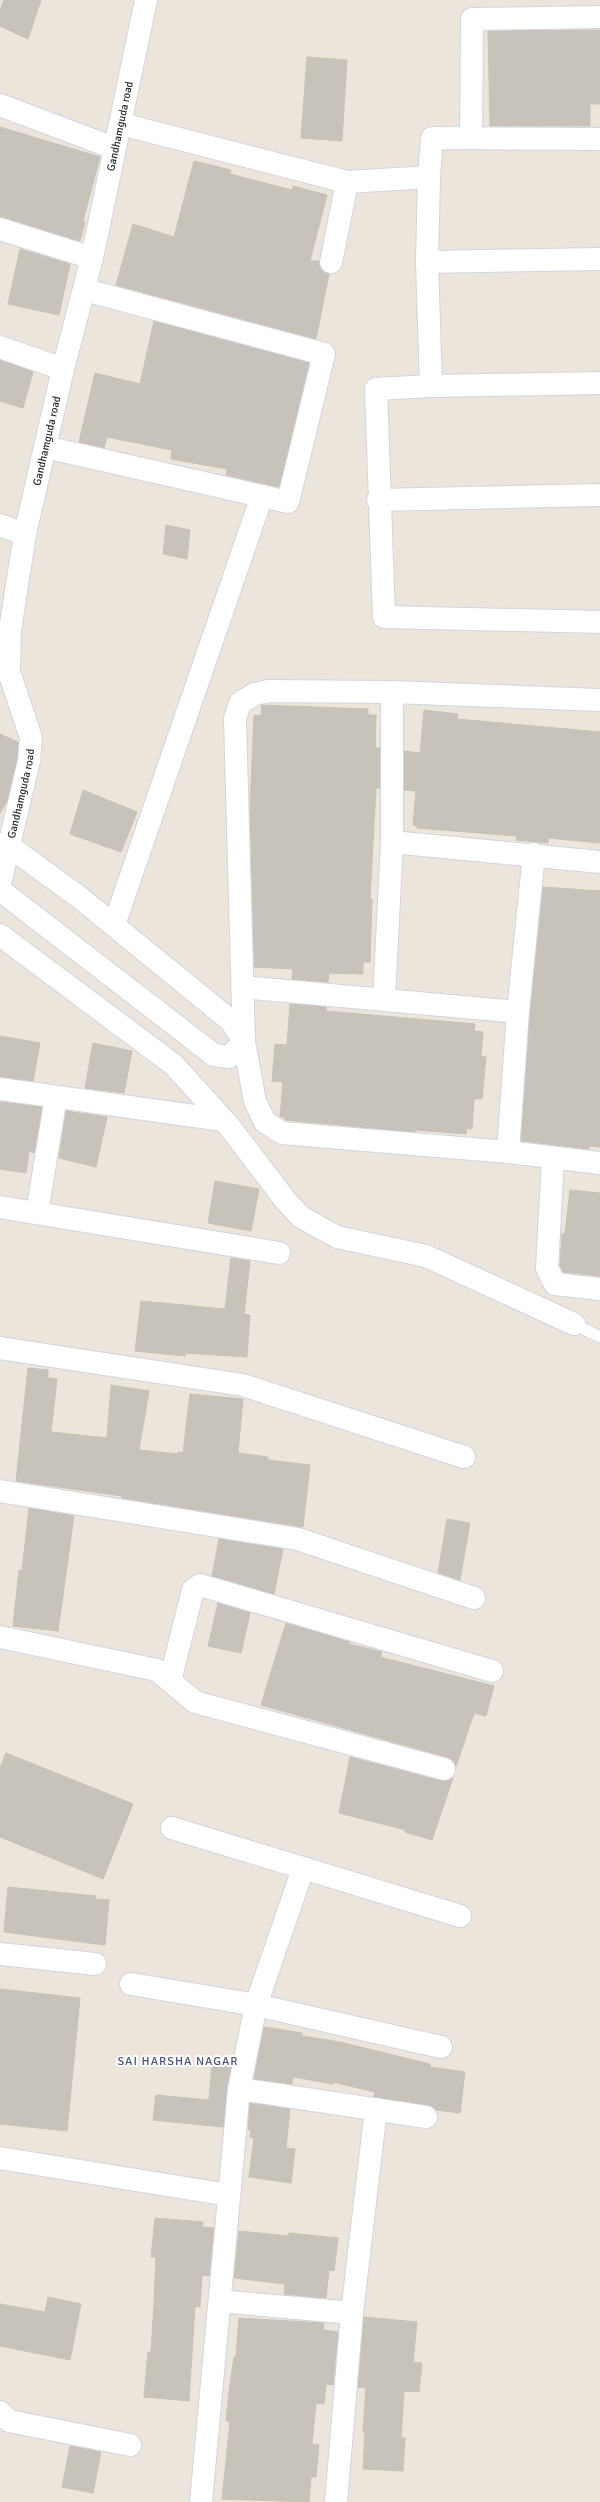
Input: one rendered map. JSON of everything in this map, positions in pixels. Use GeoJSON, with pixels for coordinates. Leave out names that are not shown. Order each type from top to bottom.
{"type":"FeatureCollection","features":[{"type":"Feature","properties":{"kind":"street","name":"Gandhamguda road"},"geometry":{"type":"LineString","coordinates":[[0,883],[30,761],[31,738],[10,672],[5,627],[63,369],[85,290],[146,0]]}},
{"type":"Feature","properties":{"kind":"street"},"geometry":{"type":"LineString","coordinates":[[471,138],[472,19],[600,17]]}},
{"type":"Feature","properties":{"kind":"street"},"geometry":{"type":"LineString","coordinates":[[0,105],[114,148]]}},
{"type":"Feature","properties":{"kind":"street"},"geometry":{"type":"LineString","coordinates":[[121,124],[347,182],[429,177]]}},
{"type":"Feature","properties":{"kind":"street"},"geometry":{"type":"LineString","coordinates":[[431,386],[427,262],[429,177],[432,138],[600,139]]}},
{"type":"Feature","properties":{"kind":"street"},"geometry":{"type":"LineString","coordinates":[[331,262],[347,182]]}},
{"type":"Feature","properties":{"kind":"street"},"geometry":{"type":"LineString","coordinates":[[0,229],[92,258]]}},
{"type":"Feature","properties":{"kind":"street"},"geometry":{"type":"LineString","coordinates":[[427,262],[600,259]]}},
{"type":"Feature","properties":{"kind":"street"},"geometry":{"type":"LineString","coordinates":[[45,447],[288,502],[324,354],[85,290]]}},
{"type":"Feature","properties":{"kind":"street"},"geometry":{"type":"LineString","coordinates":[[0,347],[63,369]]}},
{"type":"Feature","properties":{"kind":"street"},"geometry":{"type":"LineString","coordinates":[[600,383],[431,386],[376,389],[378,500],[384,617],[600,622]]}},
{"type":"Feature","properties":{"kind":"street"},"geometry":{"type":"LineString","coordinates":[[378,500],[600,495]]}},
{"type":"Feature","properties":{"kind":"street"},"geometry":{"type":"LineString","coordinates":[[114,926],[262,496]]}},
{"type":"Feature","properties":{"kind":"street"},"geometry":{"type":"LineString","coordinates":[[0,525],[25,534]]}},
{"type":"Feature","properties":{"kind":"street"},"geometry":{"type":"LineString","coordinates":[[600,700],[392,692],[268,691],[254,694],[240,703],[235,719],[244,1042],[255,1101],[265,1122],[282,1133],[508,1152],[600,1163]]}},
{"type":"Feature","properties":{"kind":"street"},"geometry":{"type":"LineString","coordinates":[[384,999],[392,842],[392,692]]}},
{"type":"Feature","properties":{"kind":"street"},"geometry":{"type":"LineString","coordinates":[[392,842],[534,854],[600,862]]}},
{"type":"Feature","properties":{"kind":"street"},"geometry":{"type":"LineString","coordinates":[[9,846],[114,926],[231,1021],[244,1042]]}},
{"type":"Feature","properties":{"kind":"street"},"geometry":{"type":"LineString","coordinates":[[508,1152],[518,1012],[534,854]]}},
{"type":"Feature","properties":{"kind":"street"},"geometry":{"type":"LineString","coordinates":[[0,890],[214,1055],[229,1057],[244,1042]]}},
{"type":"Feature","properties":{"kind":"street"},"geometry":{"type":"LineString","coordinates":[[0,935],[174,1065],[223,1120],[286,1201],[301,1217],[337,1236],[426,1256],[574,1324]]}},
{"type":"Feature","properties":{"kind":"street"},"geometry":{"type":"LineString","coordinates":[[242,987],[518,1012]]}},
{"type":"Feature","properties":{"kind":"street"},"geometry":{"type":"LineString","coordinates":[[0,1089],[223,1120]]}},
{"type":"Feature","properties":{"kind":"street"},"geometry":{"type":"LineString","coordinates":[[37,1213],[56,1097]]}},
{"type":"Feature","properties":{"kind":"street"},"geometry":{"type":"LineString","coordinates":[[553,1158],[547,1268],[550,1278],[555,1284],[600,1289]]}},
{"type":"Feature","properties":{"kind":"street"},"geometry":{"type":"LineString","coordinates":[[0,1207],[279,1252]]}},
{"type":"Feature","properties":{"kind":"street"},"geometry":{"type":"LineString","coordinates":[[0,1348],[243,1385],[464,1456]]}},
{"type":"Feature","properties":{"kind":"street"},"geometry":{"type":"LineString","coordinates":[[0,1491],[298,1539],[474,1598]]}},
{"type":"Feature","properties":{"kind":"street"},"geometry":{"type":"LineString","coordinates":[[170,1681],[193,1590],[200,1585],[492,1671]]}},
{"type":"Feature","properties":{"kind":"street"},"geometry":{"type":"LineString","coordinates":[[0,1637],[157,1670],[195,1702],[444,1769]]}},
{"type":"Feature","properties":{"kind":"street"},"geometry":{"type":"LineString","coordinates":[[172,1828],[460,1916]]}},
{"type":"Feature","properties":{"kind":"street"},"geometry":{"type":"LineString","coordinates":[[202,2502],[239,2089],[256,2005],[303,1869]]}},
{"type":"Feature","properties":{"kind":"street"},"geometry":{"type":"LineString","coordinates":[[0,1954],[95,1964]]}},
{"type":"Feature","properties":{"kind":"street"},"geometry":{"type":"LineString","coordinates":[[130,1984],[256,2005],[441,2047]]}},
{"type":"Feature","properties":{"kind":"street"},"geometry":{"type":"LineString","coordinates":[[239,2089],[426,2117]]}},
{"type":"Feature","properties":{"kind":"street"},"geometry":{"type":"LineString","coordinates":[[336,2502],[352,2313],[376,2109]]}},
{"type":"Feature","properties":{"kind":"street"},"geometry":{"type":"LineString","coordinates":[[0,2158],[229,2195]]}},
{"type":"Feature","properties":{"kind":"street"},"geometry":{"type":"LineString","coordinates":[[220,2302],[352,2313]]}},
{"type":"Feature","properties":{"kind":"street"},"geometry":{"type":"LineString","coordinates":[[0,2412],[9,2421],[130,2444]]}},
{"type":"Feature","properties":{"kind":"lane"},"geometry":{"type":"LineString","coordinates":[[574,1324],[600,1337]]}},
{"type":"Feature","properties":{"kind":"building"},"geometry":{"type":"Polygon","coordinates":[[[4,0],[41,0],[28,39],[0,26],[0,10],[4,0]]]}},
{"type":"Feature","properties":{"kind":"building"},"geometry":{"type":"Polygon","coordinates":[[[600,30],[600,104],[590,104],[590,126],[490,126],[488,31],[600,30]]]}},
{"type":"Feature","properties":{"kind":"building"},"geometry":{"type":"Polygon","coordinates":[[[307,57],[347,60],[342,141],[301,138],[307,57]]]}},
{"type":"Feature","properties":{"kind":"building"},"geometry":{"type":"Polygon","coordinates":[[[0,127],[100,157],[83,221],[85,222],[80,241],[0,217],[0,127]]]}},
{"type":"Feature","properties":{"kind":"building"},"geometry":{"type":"Polygon","coordinates":[[[194,161],[231,170],[230,174],[292,190],[293,186],[327,195],[310,261],[319,261],[322,271],[329,274],[316,339],[116,285],[133,224],[174,237],[194,161]]]}},
{"type":"Feature","properties":{"kind":"building"},"geometry":{"type":"Polygon","coordinates":[[[20,249],[70,264],[59,315],[8,304],[20,249]]]}},
{"type":"Feature","properties":{"kind":"building"},"geometry":{"type":"Polygon","coordinates":[[[154,321],[309,363],[279,487],[226,475],[227,469],[171,459],[172,450],[107,437],[104,448],[79,442],[95,373],[140,384],[154,321]]]}},
{"type":"Feature","properties":{"kind":"building"},"geometry":{"type":"Polygon","coordinates":[[[0,360],[33,372],[23,408],[0,401],[0,360]]]}},
{"type":"Feature","properties":{"kind":"building"},"geometry":{"type":"Polygon","coordinates":[[[166,525],[190,530],[187,559],[163,554],[166,525]]]}},
{"type":"Feature","properties":{"kind":"building"},"geometry":{"type":"Polygon","coordinates":[[[262,705],[368,709],[368,715],[376,715],[375,748],[380,748],[380,788],[376,788],[370,899],[372,899],[370,962],[363,962],[363,974],[329,973],[328,982],[292,979],[293,969],[254,967],[250,807],[254,715],[261,716],[262,705]]]}},
{"type":"Feature","properties":{"kind":"building"},"geometry":{"type":"Polygon","coordinates":[[[424,710],[458,714],[457,719],[600,732],[600,843],[548,838],[548,843],[516,840],[517,836],[417,828],[417,826],[413,825],[416,791],[404,790],[404,751],[420,753],[424,710]]]}},
{"type":"Feature","properties":{"kind":"building"},"geometry":{"type":"Polygon","coordinates":[[[0,734],[18,742],[17,759],[7,801],[0,813],[0,734]]]}},
{"type":"Feature","properties":{"kind":"building"},"geometry":{"type":"Polygon","coordinates":[[[83,790],[137,812],[121,852],[70,834],[83,790]]]}},
{"type":"Feature","properties":{"kind":"building"},"geometry":{"type":"Polygon","coordinates":[[[543,887],[600,891],[600,1147],[589,1146],[589,1149],[521,1141],[530,1013],[543,887]]]}},
{"type":"Feature","properties":{"kind":"building"},"geometry":{"type":"Polygon","coordinates":[[[290,1004],[326,1007],[326,1011],[475,1024],[474,1031],[483,1032],[481,1056],[486,1057],[482,1099],[474,1099],[472,1129],[467,1128],[466,1134],[415,1130],[415,1132],[285,1120],[284,1117],[280,1117],[283,1082],[272,1081],[275,1044],[287,1045],[290,1004]]]}},
{"type":"Feature","properties":{"kind":"building"},"geometry":{"type":"Polygon","coordinates":[[[0,1036],[40,1043],[33,1081],[0,1077],[0,1036]]]}},
{"type":"Feature","properties":{"kind":"building"},"geometry":{"type":"Polygon","coordinates":[[[93,1043],[132,1051],[124,1093],[85,1088],[93,1043]]]}},
{"type":"Feature","properties":{"kind":"building"},"geometry":{"type":"Polygon","coordinates":[[[0,1102],[42,1107],[34,1153],[29,1151],[26,1173],[0,1169],[0,1102]]]}},
{"type":"Feature","properties":{"kind":"building"},"geometry":{"type":"Polygon","coordinates":[[[66,1111],[107,1117],[96,1167],[59,1158],[66,1111]]]}},
{"type":"Feature","properties":{"kind":"building"},"geometry":{"type":"Polygon","coordinates":[[[215,1181],[259,1189],[251,1231],[208,1223],[215,1181]]]}},
{"type":"Feature","properties":{"kind":"building"},"geometry":{"type":"Polygon","coordinates":[[[570,1190],[600,1193],[600,1276],[563,1272],[560,1265],[562,1234],[565,1234],[570,1190]]]}},
{"type":"Feature","properties":{"kind":"building"},"geometry":{"type":"Polygon","coordinates":[[[231,1258],[250,1261],[244,1314],[250,1315],[247,1357],[185,1353],[185,1356],[135,1351],[141,1301],[225,1309],[231,1258]]]}},
{"type":"Feature","properties":{"kind":"building"},"geometry":{"type":"Polygon","coordinates":[[[28,1368],[48,1370],[48,1378],[57,1379],[51,1432],[107,1438],[111,1385],[149,1391],[139,1450],[178,1454],[178,1452],[183,1453],[190,1394],[243,1399],[238,1453],[268,1457],[268,1460],[310,1465],[303,1527],[122,1498],[122,1496],[16,1481],[28,1368]]]}},
{"type":"Feature","properties":{"kind":"building"},"geometry":{"type":"Polygon","coordinates":[[[29,1508],[74,1516],[58,1631],[13,1626],[19,1570],[22,1571],[29,1508]]]}},
{"type":"Feature","properties":{"kind":"building"},"geometry":{"type":"Polygon","coordinates":[[[447,1519],[470,1523],[460,1580],[438,1573],[447,1519]]]}},
{"type":"Feature","properties":{"kind":"building"},"geometry":{"type":"Polygon","coordinates":[[[219,1539],[283,1549],[274,1594],[212,1576],[219,1539]]]}},
{"type":"Feature","properties":{"kind":"building"},"geometry":{"type":"Polygon","coordinates":[[[218,1603],[250,1613],[241,1653],[208,1646],[218,1603]]]}},
{"type":"Feature","properties":{"kind":"building"},"geometry":{"type":"Polygon","coordinates":[[[286,1623],[350,1642],[349,1644],[382,1652],[380,1657],[494,1686],[486,1716],[474,1713],[456,1767],[453,1760],[447,1757],[261,1705],[286,1623]]]}},
{"type":"Feature","properties":{"kind":"building"},"geometry":{"type":"Polygon","coordinates":[[[6,1753],[133,1804],[103,1879],[0,1837],[0,1768],[6,1753]]]}},
{"type":"Feature","properties":{"kind":"building"},"geometry":{"type":"Polygon","coordinates":[[[350,1757],[441,1781],[453,1778],[432,1840],[405,1832],[406,1830],[339,1813],[350,1757]]]}},
{"type":"Feature","properties":{"kind":"building"},"geometry":{"type":"Polygon","coordinates":[[[8,1887],[96,1896],[95,1899],[109,1900],[105,1945],[4,1932],[8,1887]]]}},
{"type":"Feature","properties":{"kind":"building"},"geometry":{"type":"Polygon","coordinates":[[[0,1989],[80,1998],[67,2131],[0,2124],[0,1989]]]}},
{"type":"Feature","properties":{"kind":"building"},"geometry":{"type":"Polygon","coordinates":[[[264,2027],[302,2033],[302,2036],[340,2042],[430,2064],[430,2067],[465,2072],[460,2113],[436,2110],[428,2105],[374,2097],[375,2092],[333,2082],[333,2084],[293,2077],[292,2084],[254,2079],[264,2027]]]}},
{"type":"Feature","properties":{"kind":"building"},"geometry":{"type":"Polygon","coordinates":[[[212,2064],[231,2065],[223,2127],[153,2120],[156,2095],[209,2100],[212,2064]]]}},
{"type":"Feature","properties":{"kind":"building"},"geometry":{"type":"Polygon","coordinates":[[[250,2103],[290,2109],[286,2148],[295,2149],[291,2183],[249,2177],[254,2138],[250,2137],[251,2130],[248,2130],[250,2103]]]}},
{"type":"Feature","properties":{"kind":"building"},"geometry":{"type":"Polygon","coordinates":[[[155,2218],[203,2222],[202,2227],[214,2228],[209,2276],[202,2275],[200,2307],[195,2306],[189,2401],[144,2397],[148,2352],[151,2352],[156,2257],[151,2257],[155,2218]]]}},
{"type":"Feature","properties":{"kind":"building"},"geometry":{"type":"Polygon","coordinates":[[[239,2231],[289,2236],[289,2233],[338,2238],[334,2271],[329,2270],[326,2298],[284,2294],[285,2284],[234,2278],[239,2231]]]}},
{"type":"Feature","properties":{"kind":"building"},"geometry":{"type":"Polygon","coordinates":[[[48,2297],[81,2304],[70,2360],[0,2346],[0,2304],[45,2312],[48,2297]]]}},
{"type":"Feature","properties":{"kind":"building"},"geometry":{"type":"Polygon","coordinates":[[[364,2317],[417,2322],[413,2362],[422,2363],[419,2392],[404,2391],[401,2438],[405,2438],[403,2471],[363,2469],[365,2432],[363,2432],[366,2388],[358,2387],[364,2317]]]}},
{"type":"Feature","properties":{"kind":"building"},"geometry":{"type":"Polygon","coordinates":[[[239,2318],[324,2323],[323,2330],[338,2332],[333,2385],[326,2384],[324,2404],[316,2403],[312,2444],[319,2445],[316,2477],[311,2477],[309,2502],[222,2499],[230,2422],[226,2421],[234,2357],[236,2357],[239,2318]]]}},
{"type":"Feature","properties":{"kind":"building"},"geometry":{"type":"Polygon","coordinates":[[[70,2446],[101,2452],[93,2493],[62,2487],[70,2446]]]}},
{"type":"Feature","properties":{"kind":"district","name":"SAI HARSHA NAGAR"},"geometry":{"type":"Point","coordinates":[178,2061]}}]}
